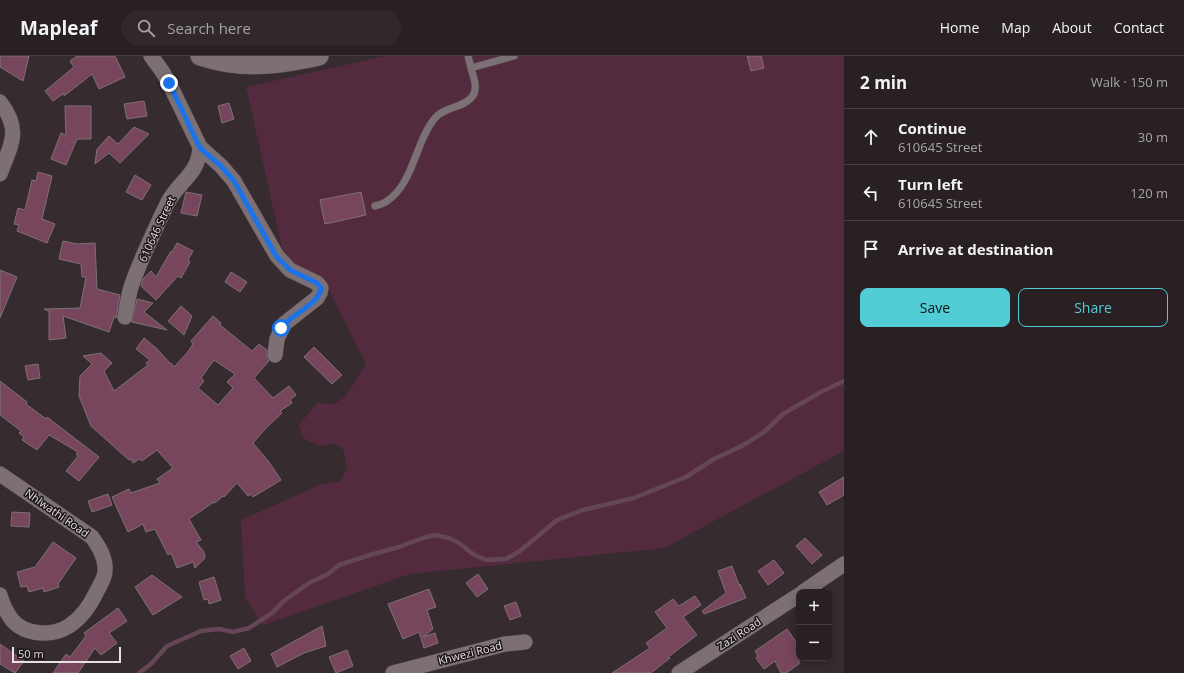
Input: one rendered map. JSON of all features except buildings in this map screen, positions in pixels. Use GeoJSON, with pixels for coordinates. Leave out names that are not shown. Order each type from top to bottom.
{"type":"FeatureCollection","features":[{"type":"Feature","properties":{"kind":"street"},"geometry":{"type":"LineString","coordinates":[[151,56],[156,61],[169,83],[200,148],[221,166],[234,181],[276,256],[290,270],[317,283],[321,288],[317,298],[284,324],[277,339],[275,355]]}},
{"type":"Feature","properties":{"kind":"street"},"geometry":{"type":"LineString","coordinates":[[200,56],[236,64],[263,65],[279,64],[320,56]]}},
{"type":"Feature","properties":{"kind":"street"},"geometry":{"type":"LineString","coordinates":[[0,102],[6,110],[13,130],[13,139],[0,174]]}},
{"type":"Feature","properties":{"kind":"street","name":"610646 Street"},"geometry":{"type":"LineString","coordinates":[[125,317],[131,288],[143,257],[169,201],[197,164],[200,156],[200,148]]}},
{"type":"Feature","properties":{"kind":"street","name":"Nhlwathi Road"},"geometry":{"type":"LineString","coordinates":[[0,474],[92,538],[100,548],[105,572],[93,601],[82,614],[68,626],[58,631],[39,633],[29,631],[19,626],[12,619],[0,595]]}},
{"type":"Feature","properties":{"kind":"street"},"geometry":{"type":"LineString","coordinates":[[807,589],[844,564]]}},
{"type":"Feature","properties":{"kind":"street","name":"Zazi Road"},"geometry":{"type":"LineString","coordinates":[[679,673],[796,597]]}},
{"type":"Feature","properties":{"kind":"street","name":"Khwezi Road"},"geometry":{"type":"LineString","coordinates":[[393,673],[505,644],[525,642]]}},
{"type":"Feature","properties":{"kind":"lane"},"geometry":{"type":"LineString","coordinates":[[375,206],[386,202],[398,191],[414,162],[427,130],[436,117],[445,110],[466,102],[472,96],[476,86],[468,56]]}},
{"type":"Feature","properties":{"kind":"lane"},"geometry":{"type":"LineString","coordinates":[[471,68],[514,56]]}},
{"type":"Feature","properties":{"kind":"shaded area"},"geometry":{"type":"Polygon","coordinates":[[[386,56],[844,56],[844,451],[664,548],[410,574],[263,625],[245,597],[241,520],[320,485],[341,481],[347,467],[343,449],[333,443],[319,446],[303,438],[299,425],[317,403],[334,404],[345,397],[366,364],[326,284],[293,267],[283,253],[246,87],[386,56]]]}},
{"type":"Feature","properties":{"kind":"waterway"},"geometry":{"type":"LineString","coordinates":[[139,673],[152,663],[167,646],[201,631],[219,629],[233,632],[249,628],[272,613],[285,600],[309,583],[328,574],[339,565],[399,547],[423,538],[435,535],[449,538],[459,543],[473,554],[486,560],[506,559],[520,551],[557,520],[583,510],[634,498],[686,477],[714,459],[742,446],[764,432],[783,414],[821,392],[844,381]]}},
{"type":"Feature","properties":{"kind":"route"},"geometry":{"type":"LineString","coordinates":[[169,83],[200,148],[221,166],[234,181],[276,256],[290,270],[317,283],[321,288],[317,298],[281,328]]}}]}
